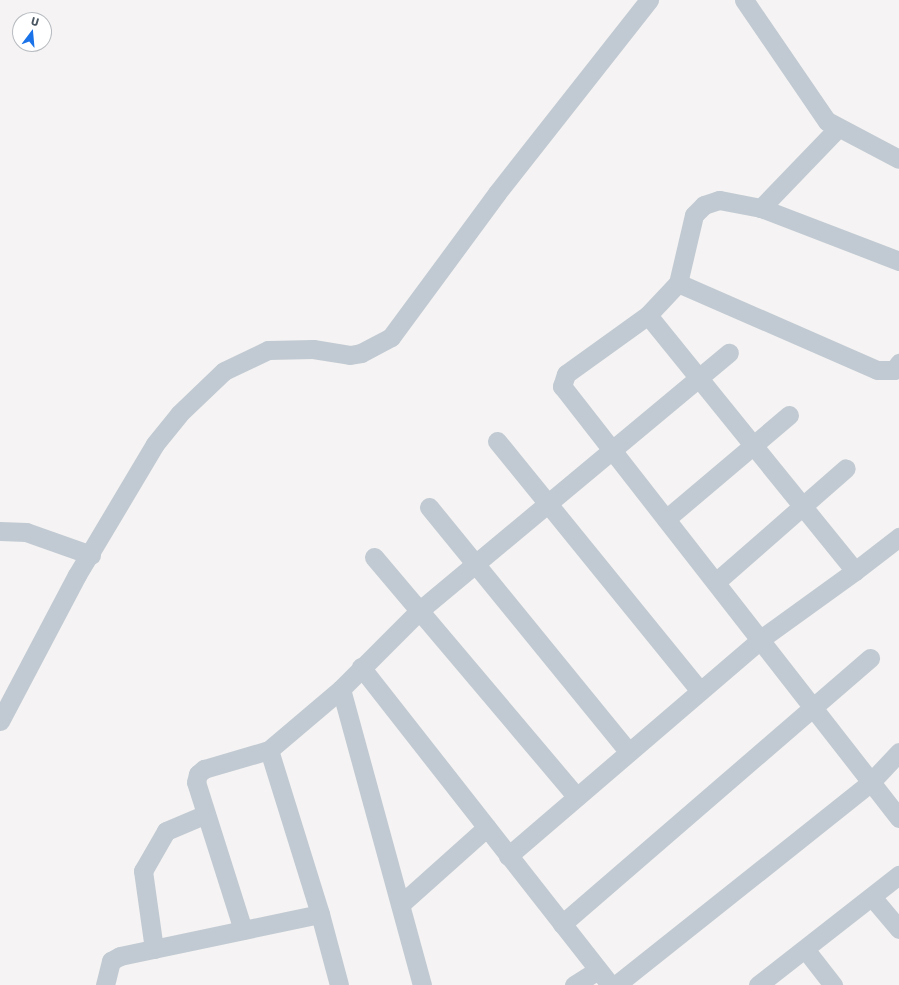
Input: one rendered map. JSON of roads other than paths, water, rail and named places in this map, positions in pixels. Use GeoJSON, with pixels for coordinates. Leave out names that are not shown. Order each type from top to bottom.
{"type":"FeatureCollection","features":[{"type":"Feature","properties":{"kind":"street"},"geometry":{"type":"LineString","coordinates":[[3,710],[155,444],[184,408],[224,371],[268,350],[313,349],[350,355],[361,353],[390,337],[497,194],[649,0]]}},
{"type":"Feature","properties":{"kind":"street"},"geometry":{"type":"LineString","coordinates":[[744,0],[827,121],[837,129],[899,158]]}},
{"type":"Feature","properties":{"kind":"street"},"geometry":{"type":"LineString","coordinates":[[761,208],[837,129]]}},
{"type":"Feature","properties":{"kind":"street"},"geometry":{"type":"LineString","coordinates":[[899,261],[761,208],[719,200],[704,205],[694,215],[678,283],[648,316],[562,379],[562,386],[612,452],[762,638],[814,705],[869,784],[899,818]]}},
{"type":"Feature","properties":{"kind":"street"},"geometry":{"type":"LineString","coordinates":[[678,283],[877,370],[894,370],[899,363]]}},
{"type":"Feature","properties":{"kind":"street"},"geometry":{"type":"LineString","coordinates":[[648,316],[700,377],[855,571]]}},
{"type":"Feature","properties":{"kind":"street"},"geometry":{"type":"LineString","coordinates":[[243,930],[196,782],[198,774],[204,769],[269,750],[341,689],[361,667],[420,610],[475,563],[612,452],[729,353]]}},
{"type":"Feature","properties":{"kind":"street"},"geometry":{"type":"LineString","coordinates":[[666,518],[752,443],[789,415]]}},
{"type":"Feature","properties":{"kind":"street"},"geometry":{"type":"LineString","coordinates":[[498,441],[550,503],[700,691]]}},
{"type":"Feature","properties":{"kind":"street"},"geometry":{"type":"LineString","coordinates":[[717,581],[846,468]]}},
{"type":"Feature","properties":{"kind":"street"},"geometry":{"type":"LineString","coordinates":[[429,507],[630,752]]}},
{"type":"Feature","properties":{"kind":"street"},"geometry":{"type":"LineString","coordinates":[[0,531],[26,532],[91,555]]}},
{"type":"Feature","properties":{"kind":"street"},"geometry":{"type":"LineString","coordinates":[[508,856],[762,638],[855,571],[899,537]]}},
{"type":"Feature","properties":{"kind":"street"},"geometry":{"type":"LineString","coordinates":[[374,557],[577,797]]}},
{"type":"Feature","properties":{"kind":"street"},"geometry":{"type":"LineString","coordinates":[[562,924],[870,658]]}},
{"type":"Feature","properties":{"kind":"street"},"geometry":{"type":"LineString","coordinates":[[361,667],[604,978],[574,985]]}},
{"type":"Feature","properties":{"kind":"street"},"geometry":{"type":"LineString","coordinates":[[341,689],[422,985]]}},
{"type":"Feature","properties":{"kind":"street"},"geometry":{"type":"LineString","coordinates":[[269,750],[320,914],[339,985]]}},
{"type":"Feature","properties":{"kind":"street"},"geometry":{"type":"LineString","coordinates":[[616,985],[869,784],[899,752]]}},
{"type":"Feature","properties":{"kind":"street"},"geometry":{"type":"LineString","coordinates":[[154,949],[144,868],[166,831],[206,814]]}},
{"type":"Feature","properties":{"kind":"street"},"geometry":{"type":"LineString","coordinates":[[401,904],[487,827]]}},
{"type":"Feature","properties":{"kind":"street"},"geometry":{"type":"LineString","coordinates":[[758,985],[899,875]]}},
{"type":"Feature","properties":{"kind":"street"},"geometry":{"type":"LineString","coordinates":[[872,897],[899,929]]}},
{"type":"Feature","properties":{"kind":"street"},"geometry":{"type":"LineString","coordinates":[[105,985],[115,957],[320,914]]}},
{"type":"Feature","properties":{"kind":"street"},"geometry":{"type":"LineString","coordinates":[[805,949],[833,985]]}}]}
